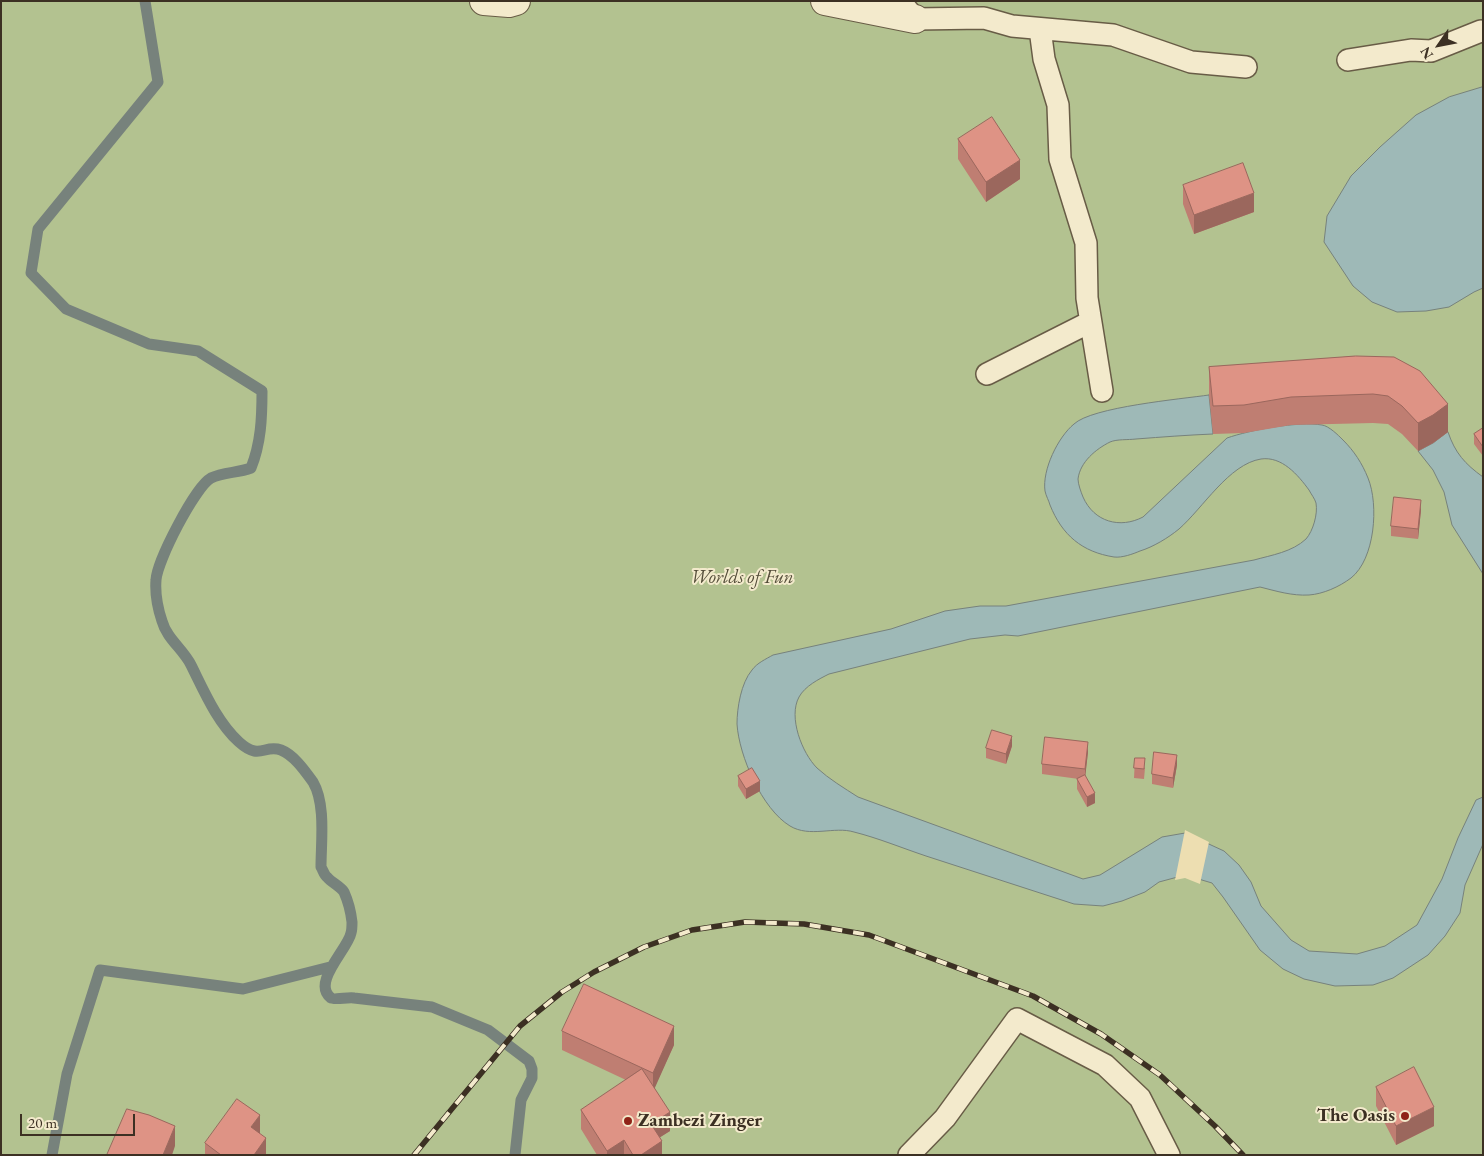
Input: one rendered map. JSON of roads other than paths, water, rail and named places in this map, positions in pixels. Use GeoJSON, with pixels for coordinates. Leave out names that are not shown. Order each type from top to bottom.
{"type":"FeatureCollection","features":[{"type":"Feature","properties":{"kind":"street"},"geometry":{"type":"LineString","coordinates":[[484,1],[509,3],[516,1]]}},
{"type":"Feature","properties":{"kind":"street"},"geometry":{"type":"LineString","coordinates":[[825,1],[908,10]]}},
{"type":"Feature","properties":{"kind":"lane"},"geometry":{"type":"LineString","coordinates":[[908,10],[983,10],[1012,26],[1112,35],[1191,62],[1246,67]]}},
{"type":"Feature","properties":{"kind":"lane"},"geometry":{"type":"LineString","coordinates":[[1040,28],[1044,59],[1058,105],[1060,158],[1086,243],[1087,298],[1102,391]]}},
{"type":"Feature","properties":{"kind":"lane"},"geometry":{"type":"LineString","coordinates":[[1348,60],[1410,50],[1431,51],[1481,31]]}},
{"type":"Feature","properties":{"kind":"lane"},"geometry":{"type":"LineString","coordinates":[[987,374],[1090,322]]}},
{"type":"Feature","properties":{"kind":"lane"},"geometry":{"type":"LineString","coordinates":[[909,1155],[944,1118],[1017,1019],[1105,1065],[1140,1098],[1169,1155]]}},
{"type":"Feature","properties":{"kind":"water"},"geometry":{"type":"Polygon","coordinates":[[[1483,87],[1483,288],[1449,307],[1426,311],[1397,312],[1372,302],[1353,286],[1324,242],[1327,216],[1351,176],[1416,115],[1449,97],[1483,87]]]}},
{"type":"Feature","properties":{"kind":"water"},"geometry":{"type":"Polygon","coordinates":[[[1209,395],[1213,434],[1116,440],[1094,452],[1082,467],[1078,479],[1081,493],[1088,506],[1108,521],[1117,523],[1134,521],[1143,517],[1227,438],[1261,429],[1287,425],[1312,424],[1325,426],[1339,436],[1354,453],[1366,473],[1371,489],[1374,516],[1370,545],[1359,569],[1351,578],[1331,590],[1320,593],[1290,594],[1260,587],[1018,636],[1005,635],[970,639],[829,674],[808,686],[799,697],[795,714],[798,734],[806,753],[817,768],[858,797],[1083,879],[1100,875],[1162,837],[1185,833],[1224,851],[1239,865],[1251,882],[1261,906],[1291,940],[1309,951],[1357,954],[1385,946],[1417,925],[1442,879],[1458,838],[1476,800],[1483,797],[1483,844],[1465,885],[1460,913],[1445,936],[1428,955],[1393,978],[1373,985],[1335,986],[1304,979],[1283,969],[1260,950],[1212,883],[1185,875],[1159,882],[1145,892],[1103,906],[1074,904],[863,834],[838,830],[814,832],[798,829],[790,826],[780,818],[761,795],[742,751],[737,724],[742,689],[748,675],[754,668],[773,655],[891,629],[945,611],[980,606],[1006,606],[1254,560],[1294,547],[1306,539],[1316,517],[1315,501],[1309,490],[1295,473],[1276,460],[1269,459],[1261,459],[1238,469],[1217,488],[1179,529],[1155,545],[1131,554],[1114,557],[1092,551],[1074,540],[1061,525],[1046,495],[1046,474],[1057,445],[1074,424],[1084,418],[1117,408],[1209,395]]]}},
{"type":"Feature","properties":{"kind":"water"},"geometry":{"type":"Polygon","coordinates":[[[1448,432],[1461,457],[1483,477],[1483,574],[1452,525],[1444,492],[1433,470],[1418,451],[1448,432]]]}},
{"type":"Feature","properties":{"kind":"waterway"},"geometry":{"type":"LineString","coordinates":[[145,1],[158,82],[38,229],[31,273],[66,309],[149,344],[198,351],[262,391],[260,430],[251,468],[216,476],[204,484],[178,525],[163,557],[156,580],[157,601],[162,621],[168,633],[188,659],[206,696],[231,734],[246,748],[252,750],[275,749],[286,752],[303,768],[317,791],[322,823],[321,867],[326,876],[344,892],[352,922],[348,940],[328,975],[325,984],[326,992],[333,999],[352,998],[432,1007],[488,1030],[529,1061],[532,1069],[532,1078],[521,1100],[515,1155]]}},
{"type":"Feature","properties":{"kind":"waterway"},"geometry":{"type":"LineString","coordinates":[[52,1155],[67,1074],[100,970],[243,989],[330,967]]}},
{"type":"Feature","properties":{"kind":"railway"},"geometry":{"type":"LineString","coordinates":[[414,1155],[520,1026],[562,992],[594,972],[644,947],[692,930],[745,922],[804,924],[869,935],[1033,996],[1101,1034],[1160,1075],[1243,1155]]}},
{"type":"Feature","properties":{"kind":"place","name":"The Oasis"},"geometry":{"type":"Point","coordinates":[1405,1116]}},
{"type":"Feature","properties":{"kind":"place","name":"Zambezi Zinger"},"geometry":{"type":"Point","coordinates":[628,1121]}},
{"type":"Feature","properties":{"kind":"park label","name":"Worlds of Fun"},"geometry":{"type":"Point","coordinates":[742,578]}}]}
